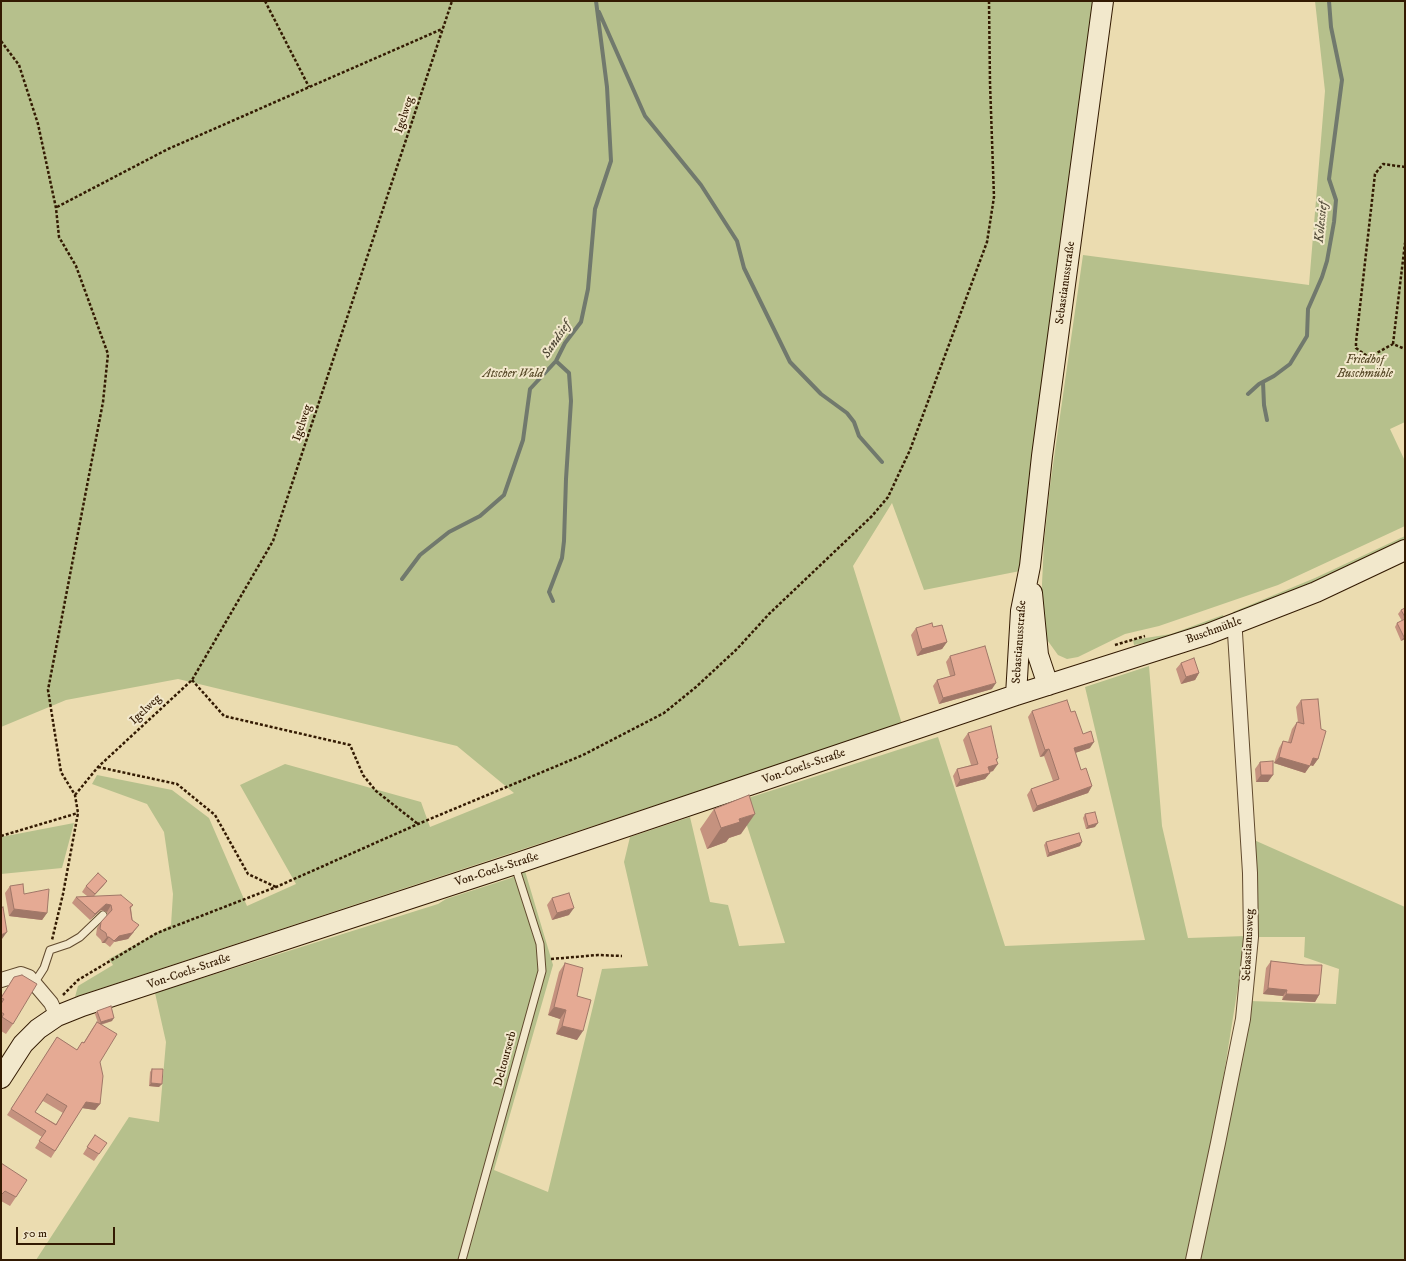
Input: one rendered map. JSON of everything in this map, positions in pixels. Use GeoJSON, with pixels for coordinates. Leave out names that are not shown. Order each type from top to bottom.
{"type":"FeatureCollection","features":[{"type":"Feature","properties":{"kind":"main road","name":"Sebastianusstraße"},"geometry":{"type":"LineString","coordinates":[[1016,695],[1020,611],[1030,566],[1042,456],[1103,1]]}},
{"type":"Feature","properties":{"kind":"main road","name":"Buschmühle"},"geometry":{"type":"LineString","coordinates":[[1016,695],[1124,662],[1233,625],[1316,592],[1405,550]]}},
{"type":"Feature","properties":{"kind":"main road","name":"Sebastianusstraße"},"geometry":{"type":"LineString","coordinates":[[1030,566],[1038,655],[1048,685]]}},
{"type":"Feature","properties":{"kind":"main road","name":"Von-Coels-Straße"},"geometry":{"type":"LineString","coordinates":[[1,1078],[23,1044],[54,1010],[82,1006],[515,864],[1016,695]]}},
{"type":"Feature","properties":{"kind":"street","name":"Sebastianusweg"},"geometry":{"type":"LineString","coordinates":[[1193,1260],[1218,1143],[1242,1018],[1251,937],[1250,872],[1235,633],[1233,625]]}},
{"type":"Feature","properties":{"kind":"street"},"geometry":{"type":"LineString","coordinates":[[1,980],[21,974],[35,982],[54,1010]]}},
{"type":"Feature","properties":{"kind":"lane","name":"Deltourserb"},"geometry":{"type":"LineString","coordinates":[[462,1260],[539,986],[542,960],[540,944],[515,864]]}},
{"type":"Feature","properties":{"kind":"lane"},"geometry":{"type":"LineString","coordinates":[[35,982],[44,968],[50,950],[68,944],[80,937],[103,915]]}},
{"type":"Feature","properties":{"kind":"path"},"geometry":{"type":"LineString","coordinates":[[265,1],[309,87]]}},
{"type":"Feature","properties":{"kind":"path","name":"Igelweg"},"geometry":{"type":"LineString","coordinates":[[75,795],[98,767],[192,680],[273,541],[452,1]]}},
{"type":"Feature","properties":{"kind":"path"},"geometry":{"type":"LineString","coordinates":[[54,1010],[64,995],[78,980],[157,933],[276,888],[418,824],[583,755],[664,713],[696,687],[737,649],[768,614],[858,530],[888,497],[910,450],[987,242],[994,197],[989,1]]}},
{"type":"Feature","properties":{"kind":"path"},"geometry":{"type":"LineString","coordinates":[[56,208],[168,149],[443,29]]}},
{"type":"Feature","properties":{"kind":"path"},"geometry":{"type":"LineString","coordinates":[[1,41],[18,64],[38,124],[56,208],[59,237],[76,266],[108,354],[103,402],[48,690],[61,772],[75,795],[78,814],[63,894],[50,950]]}},
{"type":"Feature","properties":{"kind":"path"},"geometry":{"type":"LineString","coordinates":[[1393,344],[1374,355],[1367,356],[1356,348],[1375,174],[1383,164],[1405,167]]}},
{"type":"Feature","properties":{"kind":"path"},"geometry":{"type":"LineString","coordinates":[[1393,344],[1405,243]]}},
{"type":"Feature","properties":{"kind":"path"},"geometry":{"type":"LineString","coordinates":[[1393,344],[1405,349]]}},
{"type":"Feature","properties":{"kind":"path"},"geometry":{"type":"LineString","coordinates":[[192,680],[224,716],[350,745],[363,775],[376,790],[418,824]]}},
{"type":"Feature","properties":{"kind":"path"},"geometry":{"type":"LineString","coordinates":[[98,767],[177,784],[215,815],[248,874],[276,888]]}},
{"type":"Feature","properties":{"kind":"path"},"geometry":{"type":"LineString","coordinates":[[1,836],[78,814]]}},
{"type":"Feature","properties":{"kind":"path"},"geometry":{"type":"LineString","coordinates":[[542,960],[598,955],[622,956]]}},
{"type":"Feature","properties":{"kind":"green space","name":"Atscher Wald"},"geometry":{"type":"Polygon","coordinates":[[[1,1],[1097,1],[1020,571],[924,590],[892,503],[853,566],[902,724],[75,997],[78,986],[113,965],[109,959],[171,925],[173,894],[164,832],[147,804],[92,784],[97,775],[172,790],[209,818],[247,906],[296,884],[240,785],[285,764],[421,802],[430,827],[514,793],[457,746],[178,679],[66,700],[1,727],[1,1]]]}},
{"type":"Feature","properties":{"kind":"green space","name":"Friedhof Buschmühle"},"geometry":{"type":"Polygon","coordinates":[[[1315,1],[1405,1],[1405,422],[1390,429],[1405,461],[1405,526],[1278,585],[1159,626],[1125,634],[1078,657],[1067,659],[1058,655],[1045,637],[1043,627],[1042,584],[1044,542],[1050,486],[1083,255],[1309,285],[1325,91],[1315,1]]]}},
{"type":"Feature","properties":{"kind":"green space"},"geometry":{"type":"Polygon","coordinates":[[[1405,536],[1405,542],[1319,582],[1234,615],[1233,612],[1315,578],[1405,536]]]}},
{"type":"Feature","properties":{"kind":"green space"},"geometry":{"type":"Polygon","coordinates":[[[1223,615],[1225,619],[1150,642],[1134,645],[1133,640],[1171,634],[1223,615]]]}},
{"type":"Feature","properties":{"kind":"green space"},"geometry":{"type":"Polygon","coordinates":[[[1149,666],[1162,826],[1188,938],[1246,936],[1213,1143],[1188,1260],[36,1260],[129,1117],[159,1122],[166,1042],[155,993],[438,904],[446,899],[511,878],[525,871],[553,965],[494,1170],[548,1192],[602,969],[648,966],[624,862],[630,837],[690,817],[710,902],[728,905],[739,946],[785,943],[739,801],[938,737],[1005,946],[1145,940],[1085,687],[1149,666]]]}},
{"type":"Feature","properties":{"kind":"green space"},"geometry":{"type":"Polygon","coordinates":[[[74,823],[62,868],[1,874],[1,837],[74,823]]]}},
{"type":"Feature","properties":{"kind":"green space"},"geometry":{"type":"Polygon","coordinates":[[[1254,840],[1405,907],[1405,1260],[1199,1260],[1250,1001],[1336,1004],[1339,969],[1304,957],[1305,937],[1258,937],[1254,840]]]}},
{"type":"Feature","properties":{"kind":"building"},"geometry":{"type":"Polygon","coordinates":[[[1405,608],[1405,617],[1401,610],[1405,608]]]}},
{"type":"Feature","properties":{"kind":"building"},"geometry":{"type":"Polygon","coordinates":[[[1405,619],[1405,636],[1404,637],[1397,623],[1405,619]]]}},
{"type":"Feature","properties":{"kind":"building"},"geometry":{"type":"Polygon","coordinates":[[[932,623],[933,627],[942,625],[947,642],[922,649],[916,628],[932,623]]]}},
{"type":"Feature","properties":{"kind":"building"},"geometry":{"type":"Polygon","coordinates":[[[985,646],[996,683],[943,698],[937,680],[955,675],[950,656],[985,646]]]}},
{"type":"Feature","properties":{"kind":"building"},"geometry":{"type":"Polygon","coordinates":[[[1194,658],[1199,673],[1186,677],[1181,663],[1194,658]]]}},
{"type":"Feature","properties":{"kind":"building"},"geometry":{"type":"Polygon","coordinates":[[[1318,699],[1321,729],[1326,731],[1318,759],[1313,758],[1310,766],[1279,757],[1283,741],[1291,743],[1297,722],[1304,724],[1301,700],[1318,699]]]}},
{"type":"Feature","properties":{"kind":"building"},"geometry":{"type":"Polygon","coordinates":[[[1067,700],[1071,712],[1075,711],[1083,734],[1091,731],[1094,742],[1074,748],[1081,770],[1086,768],[1092,786],[1037,806],[1031,789],[1059,779],[1049,749],[1045,750],[1032,711],[1067,700]]]}},
{"type":"Feature","properties":{"kind":"building"},"geometry":{"type":"Polygon","coordinates":[[[991,726],[998,764],[988,767],[990,773],[960,780],[957,769],[978,764],[968,733],[991,726]]]}},
{"type":"Feature","properties":{"kind":"building"},"geometry":{"type":"Polygon","coordinates":[[[1273,761],[1273,775],[1261,775],[1260,762],[1273,761]]]}},
{"type":"Feature","properties":{"kind":"building"},"geometry":{"type":"Polygon","coordinates":[[[749,795],[755,814],[739,819],[740,822],[721,828],[714,809],[749,795]]]}},
{"type":"Feature","properties":{"kind":"building"},"geometry":{"type":"Polygon","coordinates":[[[1095,812],[1098,823],[1088,826],[1085,814],[1095,812]]]}},
{"type":"Feature","properties":{"kind":"building"},"geometry":{"type":"Polygon","coordinates":[[[1079,833],[1082,842],[1049,853],[1046,842],[1079,833]]]}},
{"type":"Feature","properties":{"kind":"building"},"geometry":{"type":"Polygon","coordinates":[[[98,873],[107,881],[95,894],[86,886],[98,873]]]}},
{"type":"Feature","properties":{"kind":"building"},"geometry":{"type":"Polygon","coordinates":[[[23,884],[24,894],[49,889],[47,913],[14,909],[10,886],[23,884]]]}},
{"type":"Feature","properties":{"kind":"building"},"geometry":{"type":"Polygon","coordinates":[[[569,893],[574,908],[557,913],[552,898],[569,893]]]}},
{"type":"Feature","properties":{"kind":"building"},"geometry":{"type":"Polygon","coordinates":[[[121,895],[133,905],[130,907],[132,920],[139,925],[132,933],[119,936],[114,941],[107,937],[106,933],[100,929],[101,922],[112,910],[111,905],[106,904],[95,914],[76,897],[121,895]]]}},
{"type":"Feature","properties":{"kind":"building"},"geometry":{"type":"Polygon","coordinates":[[[3,907],[7,932],[1,935],[1,908],[3,907]]]}},
{"type":"Feature","properties":{"kind":"building"},"geometry":{"type":"Polygon","coordinates":[[[1271,961],[1305,965],[1322,965],[1319,995],[1286,994],[1287,990],[1268,988],[1271,961]]]}},
{"type":"Feature","properties":{"kind":"building"},"geometry":{"type":"Polygon","coordinates":[[[565,963],[583,968],[577,996],[591,1000],[583,1031],[562,1026],[566,1010],[554,1007],[565,963]]]}},
{"type":"Feature","properties":{"kind":"building"},"geometry":{"type":"Polygon","coordinates":[[[22,975],[37,984],[13,1024],[2,1017],[4,1014],[1,1012],[1,1004],[4,999],[1,998],[14,977],[22,975]]]}},
{"type":"Feature","properties":{"kind":"building"},"geometry":{"type":"Polygon","coordinates":[[[111,1006],[114,1018],[101,1022],[97,1011],[111,1006]]]}},
{"type":"Feature","properties":{"kind":"building"},"geometry":{"type":"Polygon","coordinates":[[[97,1022],[117,1034],[100,1062],[103,1076],[100,1104],[86,1102],[55,1151],[39,1141],[46,1131],[11,1109],[57,1037],[77,1050],[82,1042],[84,1043],[97,1022]],[[47,1094],[35,1112],[56,1125],[67,1106],[47,1094]]]}},
{"type":"Feature","properties":{"kind":"building"},"geometry":{"type":"Polygon","coordinates":[[[152,1069],[163,1069],[162,1084],[151,1083],[152,1069]]]}},
{"type":"Feature","properties":{"kind":"building"},"geometry":{"type":"Polygon","coordinates":[[[95,1135],[107,1143],[99,1154],[87,1147],[95,1135]]]}},
{"type":"Feature","properties":{"kind":"building"},"geometry":{"type":"Polygon","coordinates":[[[1,1163],[27,1180],[16,1197],[5,1191],[1,1195],[1,1163]]]}},
{"type":"Feature","properties":{"kind":"waterway","name":"Sandsief"},"geometry":{"type":"LineString","coordinates":[[402,579],[420,555],[449,532],[480,516],[504,495],[523,440],[530,389],[556,361],[565,343],[581,322],[588,289],[595,209],[611,161],[607,87],[596,1]]}},
{"type":"Feature","properties":{"kind":"waterway","name":"Kolessief"},"geometry":{"type":"LineString","coordinates":[[1248,394],[1259,384],[1274,376],[1290,364],[1307,336],[1308,309],[1322,277],[1327,261],[1334,222],[1336,200],[1329,179],[1342,80],[1331,27],[1329,1]]}},
{"type":"Feature","properties":{"kind":"waterway","name":"Sandsief"},"geometry":{"type":"LineString","coordinates":[[599,12],[645,116],[701,185],[737,241],[744,268],[790,362],[821,394],[847,413],[854,422],[859,436],[882,462]]}},
{"type":"Feature","properties":{"kind":"waterway"},"geometry":{"type":"LineString","coordinates":[[553,601],[549,592],[562,558],[564,541],[571,401],[569,373],[556,361]]}},
{"type":"Feature","properties":{"kind":"waterway"},"geometry":{"type":"LineString","coordinates":[[1263,382],[1264,405],[1267,420]]}}]}
